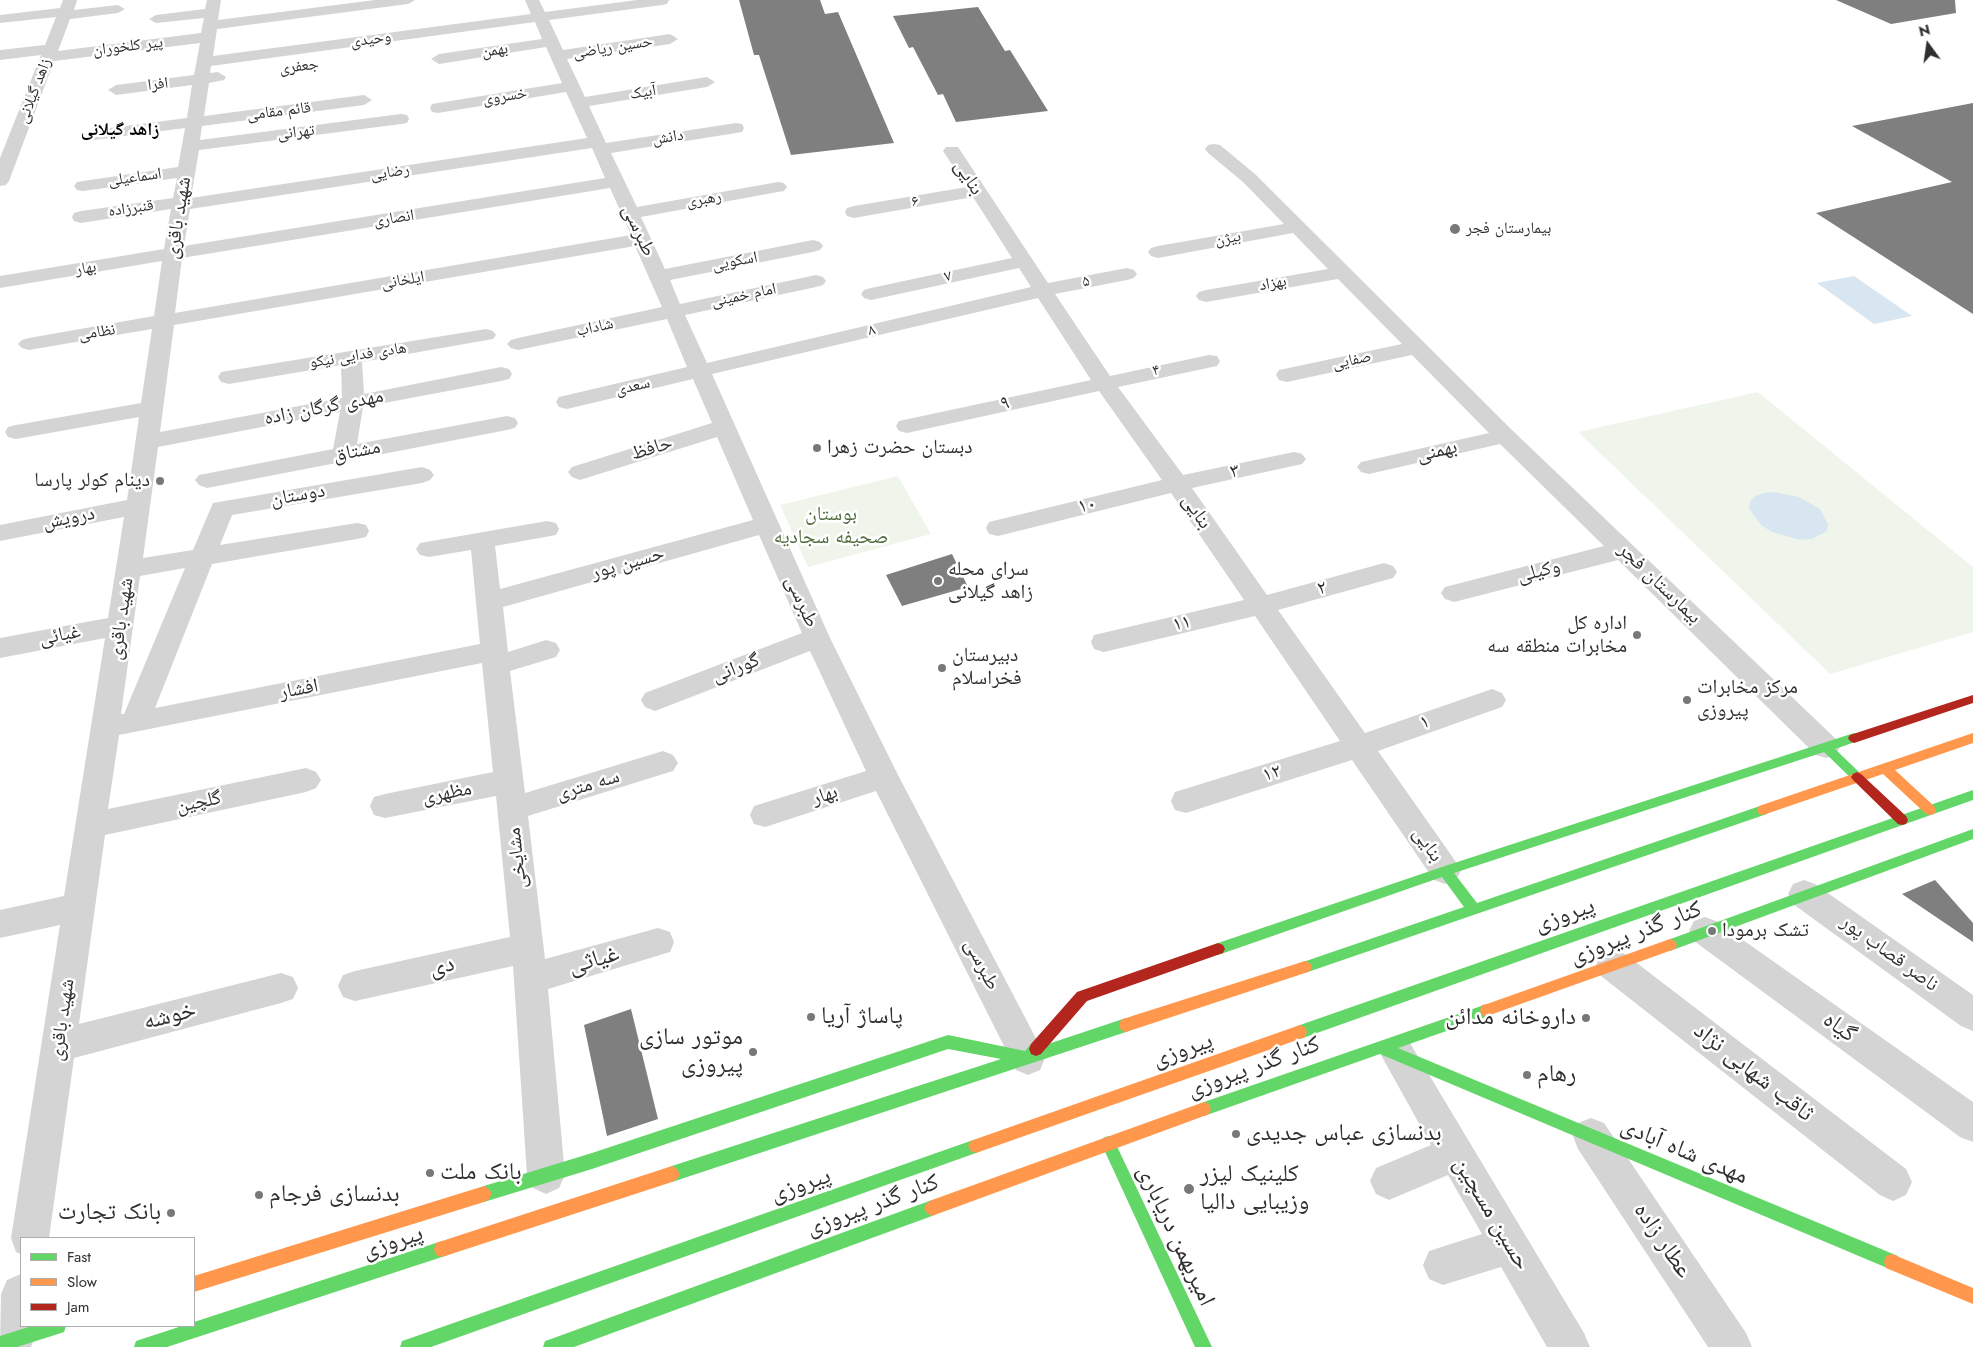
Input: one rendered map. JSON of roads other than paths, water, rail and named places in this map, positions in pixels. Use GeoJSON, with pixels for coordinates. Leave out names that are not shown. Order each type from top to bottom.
{"type":"FeatureCollection","features":[{"type":"Feature","properties":{"kind":"main road"},"geometry":{"type":"LineString","coordinates":[[1028,1058],[1082,996],[1445,870],[1973,699]]}},
{"type":"Feature","properties":{"kind":"main road","name":"پیروزی"},"geometry":{"type":"LineString","coordinates":[[142,1347],[1298,969],[1973,738]]}},
{"type":"Feature","properties":{"kind":"main road"},"geometry":{"type":"LineString","coordinates":[[1826,747],[1902,820]]}},
{"type":"Feature","properties":{"kind":"main road"},"geometry":{"type":"LineString","coordinates":[[1885,768],[1930,810]]}},
{"type":"Feature","properties":{"kind":"main road","name":"پیروزی"},"geometry":{"type":"LineString","coordinates":[[408,1347],[1973,795]]}},
{"type":"Feature","properties":{"kind":"main road","name":"کنار گذر پیروزی"},"geometry":{"type":"LineString","coordinates":[[551,1347],[1108,1143],[1388,1051],[1804,894],[1973,834]]}},
{"type":"Feature","properties":{"kind":"main road"},"geometry":{"type":"LineString","coordinates":[[1445,870],[1473,908]]}},
{"type":"Feature","properties":{"kind":"main road","name":"پیروزی"},"geometry":{"type":"LineString","coordinates":[[195,1284],[546,1175],[948,1042],[1028,1058]]}},
{"type":"Feature","properties":{"kind":"main road","name":"مهدی شاه آبادی"},"geometry":{"type":"LineString","coordinates":[[1388,1051],[1973,1296]]}},
{"type":"Feature","properties":{"kind":"main road","name":"امیربهمن دریاباری"},"geometry":{"type":"LineString","coordinates":[[1108,1143],[1204,1347]]}},
{"type":"Feature","properties":{"kind":"main road"},"geometry":{"type":"LineString","coordinates":[[9,1343],[55,1327]]}},
{"type":"Feature","properties":{"kind":"street"},"geometry":{"type":"LineString","coordinates":[[156,19],[211,19],[408,0]]}},
{"type":"Feature","properties":{"kind":"street","name":"وحیدی"},"geometry":{"type":"LineString","coordinates":[[202,71],[536,8],[662,1]]}},
{"type":"Feature","properties":{"kind":"street","name":"طبرسی"},"geometry":{"type":"LineString","coordinates":[[536,8],[642,239],[817,638],[884,777],[1028,1058]]}},
{"type":"Feature","properties":{"kind":"street"},"geometry":{"type":"LineString","coordinates":[[0,19],[66,9],[118,10]]}},
{"type":"Feature","properties":{"kind":"street","name":"زاهد گیلانی"},"geometry":{"type":"LineString","coordinates":[[0,181],[66,9]]}},
{"type":"Feature","properties":{"kind":"street","name":"پیر کلخوران"},"geometry":{"type":"LineString","coordinates":[[0,55],[49,53],[211,19]]}},
{"type":"Feature","properties":{"kind":"street","name":"شهید باقری"},"geometry":{"type":"LineString","coordinates":[[30,1237],[148,442],[173,256],[211,19]]}},
{"type":"Feature","properties":{"kind":"street","name":"حسین ریاضی"},"geometry":{"type":"LineString","coordinates":[[554,49],[670,39]]}},
{"type":"Feature","properties":{"kind":"street","name":"بهمن"},"geometry":{"type":"LineString","coordinates":[[440,59],[554,49]]}},
{"type":"Feature","properties":{"kind":"street"},"geometry":{"type":"LineString","coordinates":[[202,71],[230,76]]}},
{"type":"Feature","properties":{"kind":"street","name":"افرا"},"geometry":{"type":"LineString","coordinates":[[116,90],[202,71]]}},
{"type":"Feature","properties":{"kind":"street","name":"آبیک"},"geometry":{"type":"LineString","coordinates":[[575,95],[707,82]]}},
{"type":"Feature","properties":{"kind":"street","name":"خسروی"},"geometry":{"type":"LineString","coordinates":[[438,108],[575,95]]}},
{"type":"Feature","properties":{"kind":"street","name":"قائم مقامی"},"geometry":{"type":"LineString","coordinates":[[191,146],[364,100]]}},
{"type":"Feature","properties":{"kind":"street","name":"تهرانی"},"geometry":{"type":"LineString","coordinates":[[191,146],[400,120]]}},
{"type":"Feature","properties":{"kind":"street","name":"دانش"},"geometry":{"type":"LineString","coordinates":[[600,145],[736,128]]}},
{"type":"Feature","properties":{"kind":"street"},"geometry":{"type":"LineString","coordinates":[[94,135],[191,146]]}},
{"type":"Feature","properties":{"kind":"street","name":"رضایی"},"geometry":{"type":"LineString","coordinates":[[182,203],[600,145]]}},
{"type":"Feature","properties":{"kind":"street","name":"اسماعیلی"},"geometry":{"type":"LineString","coordinates":[[83,186],[191,146]]}},
{"type":"Feature","properties":{"kind":"street","name":"بیمارستان فجر"},"geometry":{"type":"LineString","coordinates":[[1214,149],[1249,178],[1341,273],[1418,347],[1505,436],[1826,747]]}},
{"type":"Feature","properties":{"kind":"street","name":"بنایی"},"geometry":{"type":"LineString","coordinates":[[952,151],[976,191],[1025,261],[1103,382],[1177,484],[1445,870]]}},
{"type":"Feature","properties":{"kind":"street","name":"انصاری"},"geometry":{"type":"LineString","coordinates":[[173,256],[616,182]]}},
{"type":"Feature","properties":{"kind":"street","name":"رهبری"},"geometry":{"type":"LineString","coordinates":[[630,214],[778,187]]}},
{"type":"Feature","properties":{"kind":"street","name":"۶"},"geometry":{"type":"LineString","coordinates":[[854,212],[976,191]]}},
{"type":"Feature","properties":{"kind":"street","name":"قنبرزاده"},"geometry":{"type":"LineString","coordinates":[[80,217],[182,203]]}},
{"type":"Feature","properties":{"kind":"street","name":"بیژن"},"geometry":{"type":"LineString","coordinates":[[1158,252],[1298,227]]}},
{"type":"Feature","properties":{"kind":"street","name":"ایلخانی"},"geometry":{"type":"LineString","coordinates":[[164,322],[642,239]]}},
{"type":"Feature","properties":{"kind":"street","name":"اسکویی"},"geometry":{"type":"LineString","coordinates":[[657,276],[813,246]]}},
{"type":"Feature","properties":{"kind":"street","name":"بهار"},"geometry":{"type":"LineString","coordinates":[[0,282],[173,256]]}},
{"type":"Feature","properties":{"kind":"street","name":"۷"},"geometry":{"type":"LineString","coordinates":[[871,294],[1025,261]]}},
{"type":"Feature","properties":{"kind":"street","name":"بهزاد"},"geometry":{"type":"LineString","coordinates":[[1206,296],[1341,273]]}},
{"type":"Feature","properties":{"kind":"street","name":"۵"},"geometry":{"type":"LineString","coordinates":[[1044,290],[1127,274]]}},
{"type":"Feature","properties":{"kind":"street","name":"امام خمینی"},"geometry":{"type":"LineString","coordinates":[[673,312],[816,281]]}},
{"type":"Feature","properties":{"kind":"street","name":"۸"},"geometry":{"type":"LineString","coordinates":[[700,372],[1044,290]]}},
{"type":"Feature","properties":{"kind":"street","name":"شاداب"},"geometry":{"type":"LineString","coordinates":[[518,344],[673,312]]}},
{"type":"Feature","properties":{"kind":"street","name":"نظامی"},"geometry":{"type":"LineString","coordinates":[[29,344],[164,322]]}},
{"type":"Feature","properties":{"kind":"street","name":"هادی فدایی نیکو"},"geometry":{"type":"LineString","coordinates":[[230,377],[486,335]]}},
{"type":"Feature","properties":{"kind":"street","name":"صفایی"},"geometry":{"type":"LineString","coordinates":[[1287,375],[1418,347]]}},
{"type":"Feature","properties":{"kind":"street"},"geometry":{"type":"LineString","coordinates":[[344,454],[353,402],[351,357]]}},
{"type":"Feature","properties":{"kind":"street","name":"۴"},"geometry":{"type":"LineString","coordinates":[[1103,382],[1209,361]]}},
{"type":"Feature","properties":{"kind":"street","name":"سعدی"},"geometry":{"type":"LineString","coordinates":[[567,402],[700,372]]}},
{"type":"Feature","properties":{"kind":"street","name":"مهدی گرگان زاده"},"geometry":{"type":"LineString","coordinates":[[148,442],[500,374]]}},
{"type":"Feature","properties":{"kind":"street","name":"۹"},"geometry":{"type":"LineString","coordinates":[[907,426],[1103,382]]}},
{"type":"Feature","properties":{"kind":"street"},"geometry":{"type":"LineString","coordinates":[[16,432],[152,408]]}},
{"type":"Feature","properties":{"kind":"street","name":"مشتاق"},"geometry":{"type":"LineString","coordinates":[[207,480],[507,423]]}},
{"type":"Feature","properties":{"kind":"street","name":"حافظ"},"geometry":{"type":"LineString","coordinates":[[580,472],[724,427]]}},
{"type":"Feature","properties":{"kind":"street","name":"بهمنی"},"geometry":{"type":"LineString","coordinates":[[1369,467],[1505,436]]}},
{"type":"Feature","properties":{"kind":"street","name":"۳"},"geometry":{"type":"LineString","coordinates":[[1177,484],[1294,460]]}},
{"type":"Feature","properties":{"kind":"street","name":"دوستان"},"geometry":{"type":"LineString","coordinates":[[135,722],[222,509],[422,475]]}},
{"type":"Feature","properties":{"kind":"street","name":"۱۰"},"geometry":{"type":"LineString","coordinates":[[998,528],[1177,484]]}},
{"type":"Feature","properties":{"kind":"street","name":"درویش"},"geometry":{"type":"LineString","coordinates":[[0,532],[138,506]]}},
{"type":"Feature","properties":{"kind":"street","name":"حسین پور"},"geometry":{"type":"LineString","coordinates":[[488,602],[766,525]]}},
{"type":"Feature","properties":{"kind":"street"},"geometry":{"type":"LineString","coordinates":[[429,549],[547,529]]}},
{"type":"Feature","properties":{"kind":"street"},"geometry":{"type":"LineString","coordinates":[[129,569],[357,531]]}},
{"type":"Feature","properties":{"kind":"street","name":"مشایخی"},"geometry":{"type":"LineString","coordinates":[[482,541],[528,963],[546,1175]]}},
{"type":"Feature","properties":{"kind":"street","name":"وکیلی"},"geometry":{"type":"LineString","coordinates":[[1454,593],[1624,550]]}},
{"type":"Feature","properties":{"kind":"street","name":"۲"},"geometry":{"type":"LineString","coordinates":[[1260,606],[1384,572]]}},
{"type":"Feature","properties":{"kind":"street","name":"۱۱"},"geometry":{"type":"LineString","coordinates":[[1104,642],[1260,606]]}},
{"type":"Feature","properties":{"kind":"street","name":"غیائی"},"geometry":{"type":"LineString","coordinates":[[0,648],[121,625]]}},
{"type":"Feature","properties":{"kind":"street","name":"گورانی"},"geometry":{"type":"LineString","coordinates":[[655,700],[817,638]]}},
{"type":"Feature","properties":{"kind":"street","name":"افشار"},"geometry":{"type":"LineString","coordinates":[[106,728],[546,650]]}},
{"type":"Feature","properties":{"kind":"street","name":"۱"},"geometry":{"type":"LineString","coordinates":[[1358,747],[1492,700]]}},
{"type":"Feature","properties":{"kind":"street","name":"۱۲"},"geometry":{"type":"LineString","coordinates":[[1186,801],[1358,747]]}},
{"type":"Feature","properties":{"kind":"street","name":"سه متری"},"geometry":{"type":"LineString","coordinates":[[511,795],[663,763]]}},
{"type":"Feature","properties":{"kind":"street","name":"بهار"},"geometry":{"type":"LineString","coordinates":[[765,815],[884,777]]}},
{"type":"Feature","properties":{"kind":"street","name":"گلچین"},"geometry":{"type":"LineString","coordinates":[[91,825],[306,780]]}},
{"type":"Feature","properties":{"kind":"street","name":"مظهری"},"geometry":{"type":"LineString","coordinates":[[385,806],[511,795]]}},
{"type":"Feature","properties":{"kind":"street","name":"ناصر قصاب پور"},"geometry":{"type":"LineString","coordinates":[[1804,894],[1973,1015]]}},
{"type":"Feature","properties":{"kind":"street"},"geometry":{"type":"LineString","coordinates":[[0,924],[80,907]]}},
{"type":"Feature","properties":{"kind":"street","name":"گیاه"},"geometry":{"type":"LineString","coordinates":[[1705,931],[1973,1124]]}},
{"type":"Feature","properties":{"kind":"street","name":"غیاثی"},"geometry":{"type":"LineString","coordinates":[[528,963],[658,942]]}},
{"type":"Feature","properties":{"kind":"street","name":"دی"},"geometry":{"type":"LineString","coordinates":[[356,986],[528,963]]}},
{"type":"Feature","properties":{"kind":"street","name":"ثاقب شهابی نژاد"},"geometry":{"type":"LineString","coordinates":[[1613,965],[1893,1182]]}},
{"type":"Feature","properties":{"kind":"street","name":"خوشه"},"geometry":{"type":"LineString","coordinates":[[60,1045],[280,988]]}},
{"type":"Feature","properties":{"kind":"street","name":"حسین مسچین"},"geometry":{"type":"LineString","coordinates":[[1388,1051],[1456,1153],[1570,1347]]}},
{"type":"Feature","properties":{"kind":"street","name":"عطار زاده"},"geometry":{"type":"LineString","coordinates":[[1591,1136],[1732,1347]]}},
{"type":"Feature","properties":{"kind":"street"},"geometry":{"type":"LineString","coordinates":[[1389,1181],[1456,1153]]}},
{"type":"Feature","properties":{"kind":"street"},"geometry":{"type":"LineString","coordinates":[[1443,1265],[1510,1245]]}},
{"type":"Feature","properties":{"kind":"street"},"geometry":{"type":"LineString","coordinates":[[9,1343],[20,1298]]}},
{"type":"Feature","properties":{"kind":"place","name":"بیمارستان فجر"},"geometry":{"type":"Point","coordinates":[1455,229]}},
{"type":"Feature","properties":{"kind":"place","name":"دبستان حضرت زهرا"},"geometry":{"type":"Point","coordinates":[817,448]}},
{"type":"Feature","properties":{"kind":"place","name":"دینام کولر پارسا"},"geometry":{"type":"Point","coordinates":[160,481]}},
{"type":"Feature","properties":{"kind":"place","name":"سرای محله زاهد گیلانی"},"geometry":{"type":"Point","coordinates":[938,581]}},
{"type":"Feature","properties":{"kind":"place","name":"اداره کل مخابرات منطقه سه"},"geometry":{"type":"Point","coordinates":[1637,635]}},
{"type":"Feature","properties":{"kind":"place","name":"دبیرستان فخراسلام"},"geometry":{"type":"Point","coordinates":[942,668]}},
{"type":"Feature","properties":{"kind":"place","name":"مرکز مخابرات پیروزی"},"geometry":{"type":"Point","coordinates":[1687,700]}},
{"type":"Feature","properties":{"kind":"place","name":"تشک برمودا"},"geometry":{"type":"Point","coordinates":[1712,931]}},
{"type":"Feature","properties":{"kind":"place","name":"پاساژ آریا"},"geometry":{"type":"Point","coordinates":[811,1017]}},
{"type":"Feature","properties":{"kind":"place","name":"داروخانه مدائن"},"geometry":{"type":"Point","coordinates":[1586,1018]}},
{"type":"Feature","properties":{"kind":"place","name":"موتور سازی پیروزی"},"geometry":{"type":"Point","coordinates":[753,1052]}},
{"type":"Feature","properties":{"kind":"place","name":"رهام"},"geometry":{"type":"Point","coordinates":[1527,1075]}},
{"type":"Feature","properties":{"kind":"place","name":"بدنسازی عباس جدیدی"},"geometry":{"type":"Point","coordinates":[1236,1134]}},
{"type":"Feature","properties":{"kind":"place","name":"بانک ملت"},"geometry":{"type":"Point","coordinates":[430,1173]}},
{"type":"Feature","properties":{"kind":"place","name":"کلینیک لیزر وزیبایی دالیا"},"geometry":{"type":"Point","coordinates":[1189,1189]}},
{"type":"Feature","properties":{"kind":"place","name":"بدنسازی فرجام"},"geometry":{"type":"Point","coordinates":[259,1195]}},
{"type":"Feature","properties":{"kind":"place","name":"بانک تجارت"},"geometry":{"type":"Point","coordinates":[171,1213]}},
{"type":"Feature","properties":{"kind":"district","name":"زاهد گیلانی"},"geometry":{"type":"Point","coordinates":[120,131]}},
{"type":"Feature","properties":{"kind":"park label","name":"بوستان صحیفه سجادیه"},"geometry":{"type":"Point","coordinates":[831,526]}}]}
